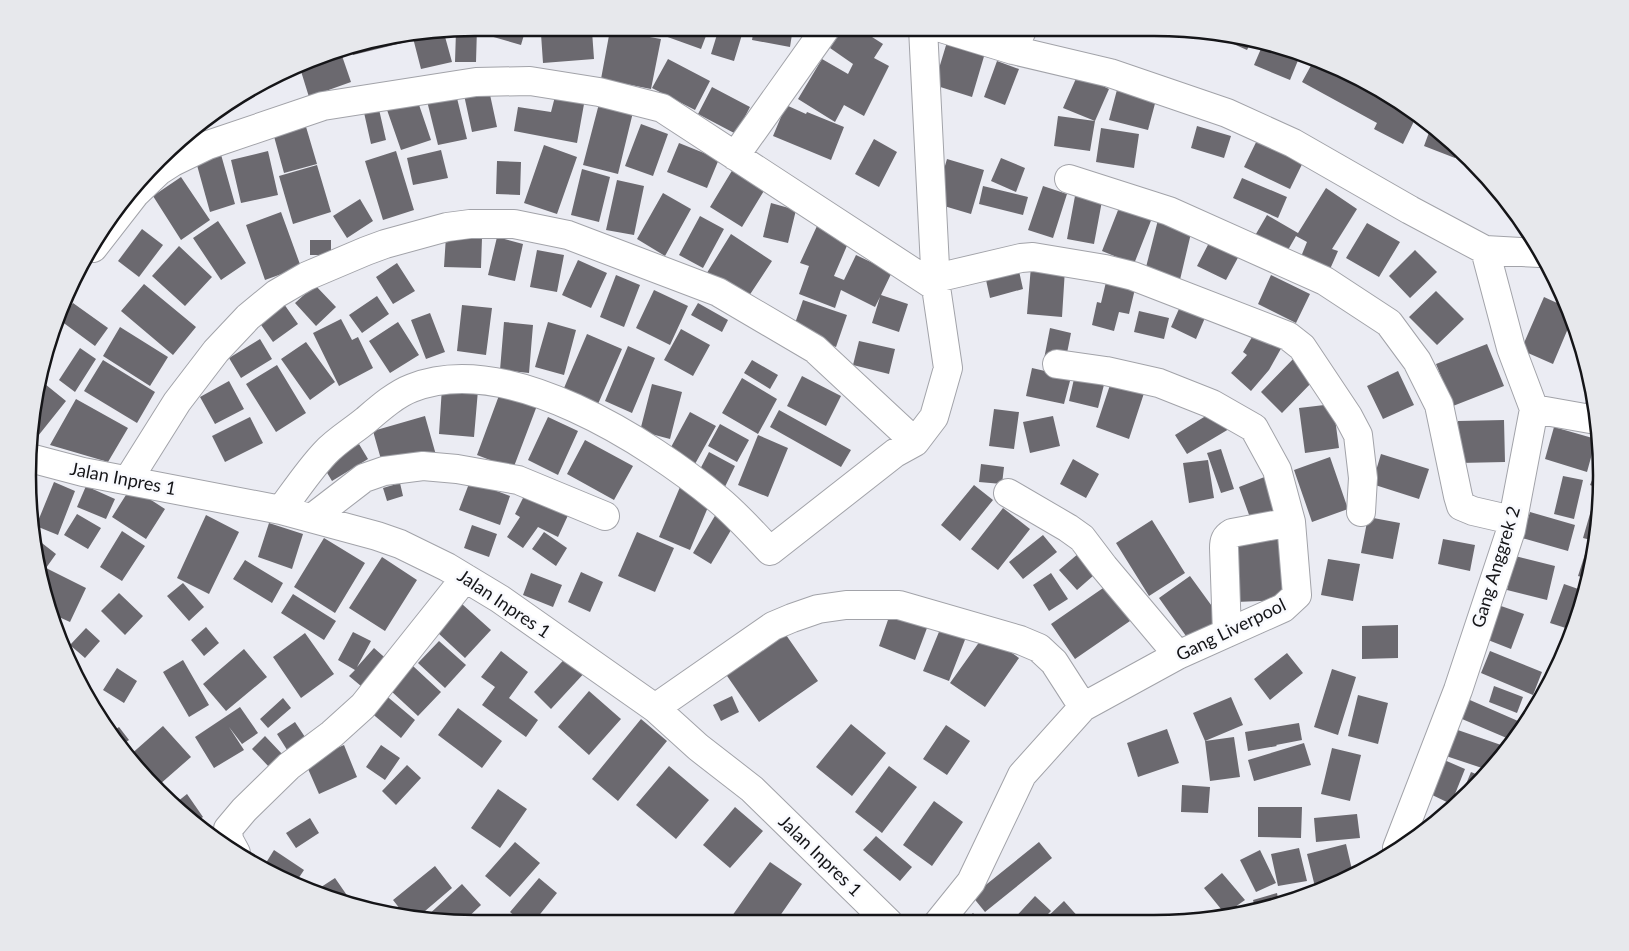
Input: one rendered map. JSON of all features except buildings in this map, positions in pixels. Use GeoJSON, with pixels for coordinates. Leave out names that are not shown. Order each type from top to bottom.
{"type":"FeatureCollection","features":[{"type":"Feature","properties":{"kind":"street"},"geometry":{"type":"LineString","coordinates":[[735,156],[820,36]]}},
{"type":"Feature","properties":{"kind":"street"},"geometry":{"type":"LineString","coordinates":[[281,510],[326,452],[376,411],[410,388],[456,378],[516,386],[595,417],[626,434],[659,455],[720,501],[770,551],[895,453],[915,442],[934,417],[948,368],[936,282],[923,36]]}},
{"type":"Feature","properties":{"kind":"street"},"geometry":{"type":"LineString","coordinates":[[997,36],[1018,39],[1227,113],[1293,142],[1410,210],[1485,250],[1532,253]]}},
{"type":"Feature","properties":{"kind":"street"},"geometry":{"type":"LineString","coordinates":[[160,171],[208,144],[323,106],[476,82],[530,81],[599,92],[662,108],[936,282],[1021,258],[1034,257],[1105,269],[1133,276],[1288,336],[1302,347],[1348,416],[1358,435],[1363,478],[1361,512]]}},
{"type":"Feature","properties":{"kind":"street"},"geometry":{"type":"LineString","coordinates":[[1069,179],[1186,218],[1325,281],[1389,323],[1416,361],[1439,405],[1458,496],[1462,506],[1472,511],[1512,520]]}},
{"type":"Feature","properties":{"kind":"street"},"geometry":{"type":"LineString","coordinates":[[128,480],[177,402],[216,351],[248,317],[276,294],[307,276],[385,244],[447,227],[470,224],[514,224],[568,234],[718,292],[815,349],[915,442]]}},
{"type":"Feature","properties":{"kind":"street"},"geometry":{"type":"LineString","coordinates":[[1485,250],[1511,348],[1534,409],[1589,419]]}},
{"type":"Feature","properties":{"kind":"street","name":"Gang Liverpool"},"geometry":{"type":"LineString","coordinates":[[944,915],[971,882],[1022,775],[1083,707],[1178,655],[1283,608],[1297,594],[1291,522],[1277,470],[1254,428],[1212,404],[1158,383],[1106,371],[1057,364]]}},
{"type":"Feature","properties":{"kind":"street","name":"Gang Anggrek 2"},"geometry":{"type":"LineString","coordinates":[[1404,837],[1458,690],[1511,530],[1534,409]]}},
{"type":"Feature","properties":{"kind":"street","name":"Jalan Inpres 1"},"geometry":{"type":"LineString","coordinates":[[37,460],[84,472],[281,510],[377,536],[400,544],[434,560],[500,599],[654,708],[698,747],[752,790],[882,915]]}},
{"type":"Feature","properties":{"kind":"street"},"geometry":{"type":"LineString","coordinates":[[312,518],[364,478],[384,471],[423,466],[457,469],[518,480],[605,516]]}},
{"type":"Feature","properties":{"kind":"street"},"geometry":{"type":"LineString","coordinates":[[1008,493],[1082,538],[1178,655]]}},
{"type":"Feature","properties":{"kind":"street"},"geometry":{"type":"LineString","coordinates":[[1227,633],[1224,541],[1227,536],[1232,534],[1291,522]]}},
{"type":"Feature","properties":{"kind":"street"},"geometry":{"type":"LineString","coordinates":[[229,839],[228,829],[236,818],[290,766],[332,734],[363,706],[465,578]]}},
{"type":"Feature","properties":{"kind":"street"},"geometry":{"type":"LineString","coordinates":[[654,708],[773,626],[818,609],[846,605],[899,605],[1020,640],[1038,648],[1054,662],[1083,707]]}}]}
